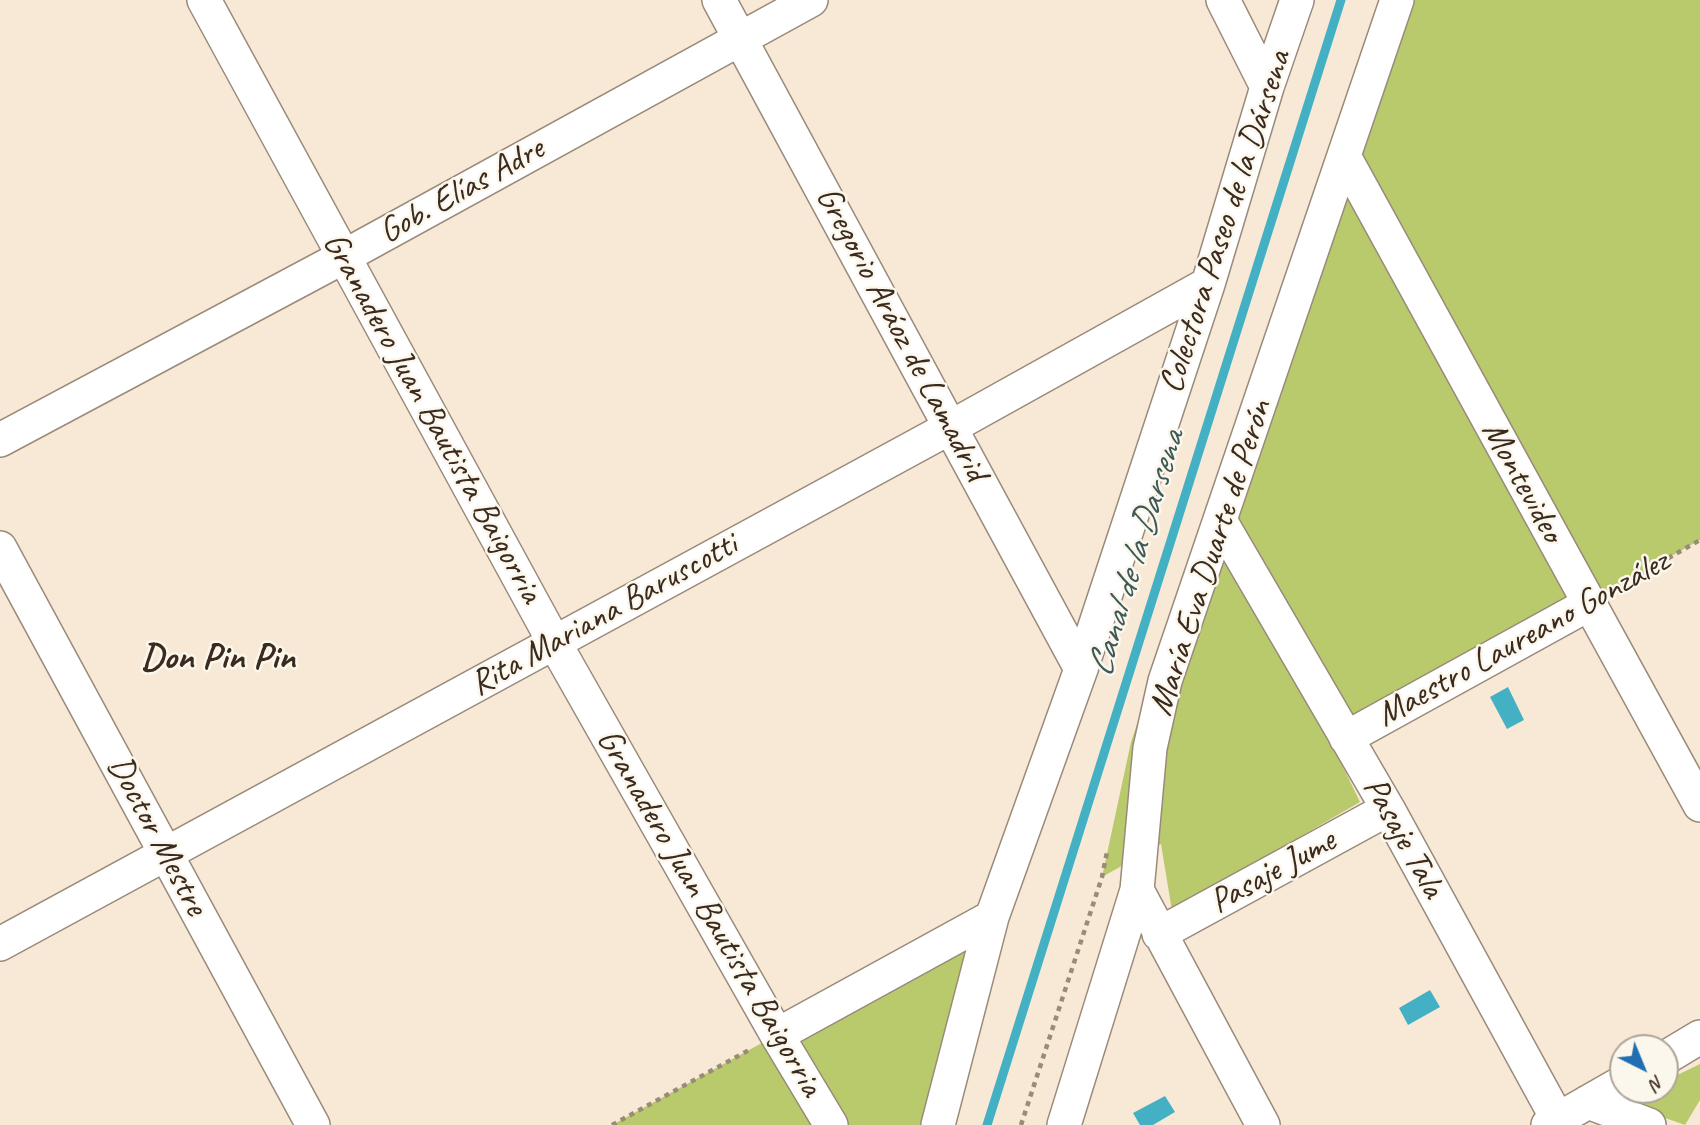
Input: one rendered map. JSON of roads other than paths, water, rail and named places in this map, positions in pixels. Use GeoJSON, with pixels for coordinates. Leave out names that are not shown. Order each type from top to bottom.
{"type":"FeatureCollection","features":[{"type":"Feature","properties":{"kind":"street","name":"Granadero Juan Bautista Baigorria"},"geometry":{"type":"LineString","coordinates":[[204,0],[554,642],[776,1035],[831,1125]]}},
{"type":"Feature","properties":{"kind":"street","name":"Gregorio Aráoz de Lamadrid"},"geometry":{"type":"LineString","coordinates":[[719,0],[1081,669]]}},
{"type":"Feature","properties":{"kind":"street","name":"Gob. Elías Adre"},"geometry":{"type":"LineString","coordinates":[[0,440],[345,256],[811,0]]}},
{"type":"Feature","properties":{"kind":"street"},"geometry":{"type":"LineString","coordinates":[[1223,0],[1267,87]]}},
{"type":"Feature","properties":{"kind":"street","name":"Colectora Paseo de la Dársena"},"geometry":{"type":"LineString","coordinates":[[938,1125],[992,917],[1081,669],[1208,285],[1267,87],[1297,0]]}},
{"type":"Feature","properties":{"kind":"street","name":"María Eva Duarte de Perón"},"geometry":{"type":"LineString","coordinates":[[1064,1125],[1137,890],[1150,748],[1165,681],[1397,0]]}},
{"type":"Feature","properties":{"kind":"street","name":"Montevideo"},"geometry":{"type":"LineString","coordinates":[[1345,158],[1700,805]]}},
{"type":"Feature","properties":{"kind":"street","name":"Rita Mariana Baruscotti"},"geometry":{"type":"LineString","coordinates":[[0,944],[1208,285]]}},
{"type":"Feature","properties":{"kind":"street","name":"Pasaje Tala"},"geometry":{"type":"LineString","coordinates":[[1221,523],[1388,809],[1553,1122]]}},
{"type":"Feature","properties":{"kind":"street","name":"Doctor Mestre"},"geometry":{"type":"LineString","coordinates":[[0,548],[313,1125]]}},
{"type":"Feature","properties":{"kind":"street","name":"Maestro Laureano González"},"geometry":{"type":"LineString","coordinates":[[1346,738],[1589,604]]}},
{"type":"Feature","properties":{"kind":"street","name":"Pasaje Jume"},"geometry":{"type":"LineString","coordinates":[[1159,934],[1388,809]]}},
{"type":"Feature","properties":{"kind":"street"},"geometry":{"type":"LineString","coordinates":[[1137,890],[1263,1125]]}},
{"type":"Feature","properties":{"kind":"street"},"geometry":{"type":"LineString","coordinates":[[776,1035],[992,917]]}},
{"type":"Feature","properties":{"kind":"street"},"geometry":{"type":"LineString","coordinates":[[1679,1050],[1700,1037]]}},
{"type":"Feature","properties":{"kind":"street"},"geometry":{"type":"LineString","coordinates":[[1553,1122],[1609,1090]]}},
{"type":"Feature","properties":{"kind":"street"},"geometry":{"type":"LineString","coordinates":[[1588,1102],[1649,1125]]}},
{"type":"Feature","properties":{"kind":"water"},"geometry":{"type":"Polygon","coordinates":[[[1508,687],[1524,720],[1507,729],[1490,697],[1508,687]]]}},
{"type":"Feature","properties":{"kind":"water"},"geometry":{"type":"Polygon","coordinates":[[[1430,990],[1440,1007],[1408,1025],[1399,1008],[1430,990]]]}},
{"type":"Feature","properties":{"kind":"water"},"geometry":{"type":"Polygon","coordinates":[[[1165,1096],[1175,1112],[1153,1125],[1140,1125],[1133,1113],[1165,1096]]]}},
{"type":"Feature","properties":{"kind":"waterway","name":"Canal de la Darsena"},"geometry":{"type":"LineString","coordinates":[[987,1125],[1341,0]]}},
{"type":"Feature","properties":{"kind":"district","name":"Don Pin Pin"},"geometry":{"type":"Point","coordinates":[218,658]}}]}
